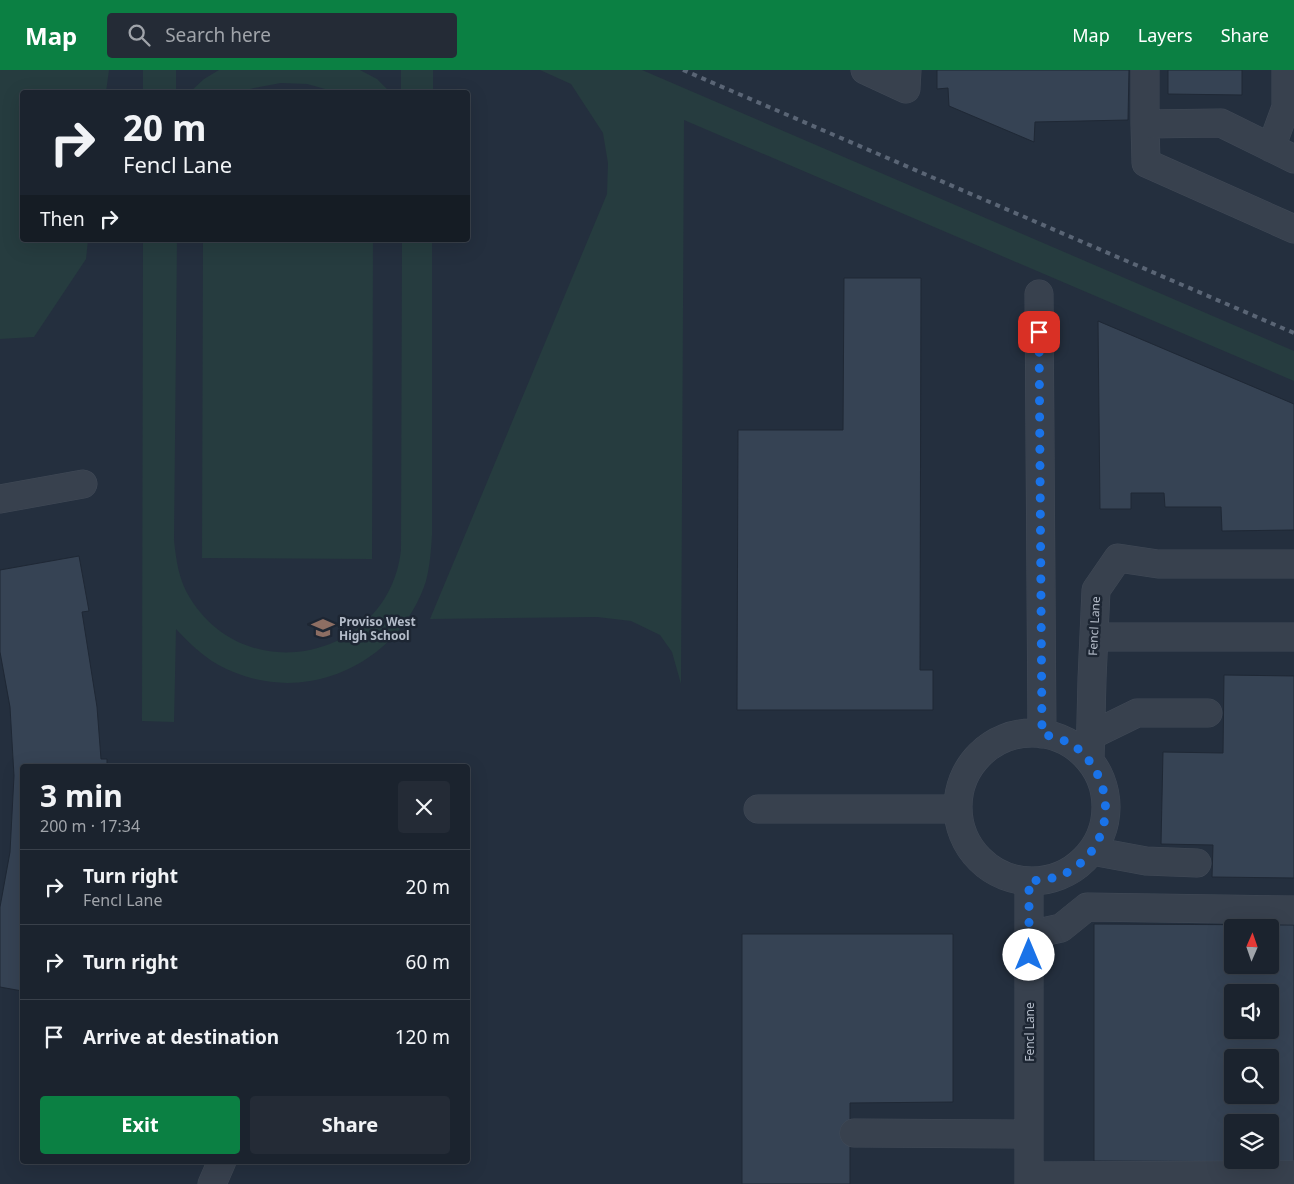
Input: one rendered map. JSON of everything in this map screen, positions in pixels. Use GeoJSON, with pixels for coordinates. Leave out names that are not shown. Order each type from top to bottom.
{"type":"FeatureCollection","features":[{"type":"Feature","properties":{"kind":"street"},"geometry":{"type":"LineString","coordinates":[[865,70],[906,89],[906,70]]}},
{"type":"Feature","properties":{"kind":"street"},"geometry":{"type":"LineString","coordinates":[[1144,70],[1146,164],[1294,229]]}},
{"type":"Feature","properties":{"kind":"street"},"geometry":{"type":"LineString","coordinates":[[1145,124],[1221,124],[1283,154],[1286,70]]}},
{"type":"Feature","properties":{"kind":"street"},"geometry":{"type":"LineString","coordinates":[[1039,294],[1042,734]]}},
{"type":"Feature","properties":{"kind":"street"},"geometry":{"type":"LineString","coordinates":[[0,499],[83,484]]}},
{"type":"Feature","properties":{"kind":"street","name":"Fencl Lane"},"geometry":{"type":"LineString","coordinates":[[1090,748],[1096,590],[1118,558],[1158,564],[1294,564]]}},
{"type":"Feature","properties":{"kind":"street"},"geometry":{"type":"LineString","coordinates":[[1094,637],[1294,637]]}},
{"type":"Feature","properties":{"kind":"street"},"geometry":{"type":"LineString","coordinates":[[1090,748],[1105,792],[1106,814],[1102,832],[1092,850],[1082,862],[1065,873],[1047,880],[1029,881],[998,873],[981,861],[969,846],[961,827],[958,809],[960,792],[966,774],[977,758],[991,746],[1007,738],[1024,734],[1042,734],[1059,738],[1075,747],[1090,748],[1137,713],[1208,713]]}},
{"type":"Feature","properties":{"kind":"street"},"geometry":{"type":"LineString","coordinates":[[758,809],[958,809]]}},
{"type":"Feature","properties":{"kind":"street"},"geometry":{"type":"LineString","coordinates":[[1092,850],[1146,861],[1198,863]]}},
{"type":"Feature","properties":{"kind":"street","name":"Fencl Lane"},"geometry":{"type":"LineString","coordinates":[[1029,881],[1029,1180]]}},
{"type":"Feature","properties":{"kind":"street"},"geometry":{"type":"LineString","coordinates":[[1029,935],[1061,928],[1087,907],[1294,910]]}},
{"type":"Feature","properties":{"kind":"street"},"geometry":{"type":"LineString","coordinates":[[854,1133],[1029,1134]]}},
{"type":"Feature","properties":{"kind":"street"},"geometry":{"type":"LineString","coordinates":[[212,1184],[221,1164]]}},
{"type":"Feature","properties":{"kind":"street"},"geometry":{"type":"LineString","coordinates":[[1029,1180],[1294,1174]]}},
{"type":"Feature","properties":{"kind":"green space"},"geometry":{"type":"Polygon","coordinates":[[[0,70],[109,70],[106,90],[20,90],[20,242],[88,242],[86,259],[34,337],[0,339],[0,70]]]}},
{"type":"Feature","properties":{"kind":"green space"},"geometry":{"type":"Polygon","coordinates":[[[143,70],[176,70],[176,90],[143,90],[143,70]]]}},
{"type":"Feature","properties":{"kind":"green space"},"geometry":{"type":"Polygon","coordinates":[[[219,70],[360,70],[377,79],[388,90],[329,90],[307,84],[281,83],[247,90],[192,90],[204,79],[219,70]]]}},
{"type":"Feature","properties":{"kind":"green space"},"geometry":{"type":"Polygon","coordinates":[[[401,70],[433,70],[433,90],[401,90],[401,70]]]}},
{"type":"Feature","properties":{"kind":"green space"},"geometry":{"type":"Polygon","coordinates":[[[540,70],[642,70],[1294,351],[1294,381],[684,120],[681,684],[672,652],[660,635],[631,621],[597,617],[430,619],[607,194],[608,163],[603,133],[571,84],[540,70]]]}},
{"type":"Feature","properties":{"kind":"green space"},"geometry":{"type":"Polygon","coordinates":[[[143,242],[177,242],[174,540],[181,577],[190,598],[215,627],[245,645],[279,652],[312,649],[344,637],[371,616],[391,587],[401,550],[402,242],[432,242],[432,535],[426,581],[414,609],[397,633],[375,653],[351,668],[324,678],[295,683],[266,681],[227,669],[203,655],[176,629],[174,722],[142,721],[143,242]]]}},
{"type":"Feature","properties":{"kind":"green space"},"geometry":{"type":"Polygon","coordinates":[[[203,242],[373,242],[372,559],[202,558],[203,242]]]}},
{"type":"Feature","properties":{"kind":"building"},"geometry":{"type":"Polygon","coordinates":[[[937,70],[1129,70],[1128,120],[1035,122],[1034,142],[949,106],[948,88],[937,89],[937,70]]]}},
{"type":"Feature","properties":{"kind":"building"},"geometry":{"type":"Polygon","coordinates":[[[1168,70],[1242,70],[1242,95],[1168,94],[1168,70]]]}},
{"type":"Feature","properties":{"kind":"building"},"geometry":{"type":"Polygon","coordinates":[[[844,278],[921,278],[920,670],[933,670],[933,710],[737,710],[738,430],[843,430],[844,278]]]}},
{"type":"Feature","properties":{"kind":"building"},"geometry":{"type":"Polygon","coordinates":[[[1098,321],[1294,404],[1294,530],[1222,531],[1221,507],[1165,507],[1164,493],[1131,493],[1131,509],[1100,509],[1098,321]]]}},
{"type":"Feature","properties":{"kind":"building"},"geometry":{"type":"Polygon","coordinates":[[[79,556],[89,611],[82,612],[97,707],[101,759],[107,759],[107,764],[20,764],[20,991],[0,987],[0,907],[10,852],[14,776],[10,707],[0,652],[0,570],[79,556]]]}},
{"type":"Feature","properties":{"kind":"building"},"geometry":{"type":"Polygon","coordinates":[[[1224,675],[1294,676],[1294,878],[1212,877],[1213,845],[1161,844],[1163,752],[1223,753],[1224,675]]]}},
{"type":"Feature","properties":{"kind":"building"},"geometry":{"type":"Polygon","coordinates":[[[1094,924],[1224,925],[1224,974],[1279,974],[1279,925],[1294,925],[1294,1162],[1279,1162],[1279,1114],[1224,1114],[1224,1162],[1094,1161],[1094,924]]]}},
{"type":"Feature","properties":{"kind":"building"},"geometry":{"type":"Polygon","coordinates":[[[742,934],[953,934],[953,1102],[850,1103],[850,1184],[742,1184],[742,934]]]}},
{"type":"Feature","properties":{"kind":"railway"},"geometry":{"type":"LineString","coordinates":[[683,70],[1294,333]]}},
{"type":"Feature","properties":{"kind":"place","name":"Proviso West High School"},"geometry":{"type":"Point","coordinates":[323,628]}},
{"type":"Feature","properties":{"kind":"route"},"geometry":{"type":"LineString","coordinates":[[1029,955],[1029,881],[1047,880],[1065,873],[1082,862],[1092,850],[1102,832],[1106,814],[1105,792],[1099,776],[1090,761],[1075,747],[1059,738],[1042,734],[1039,332]]}}]}
